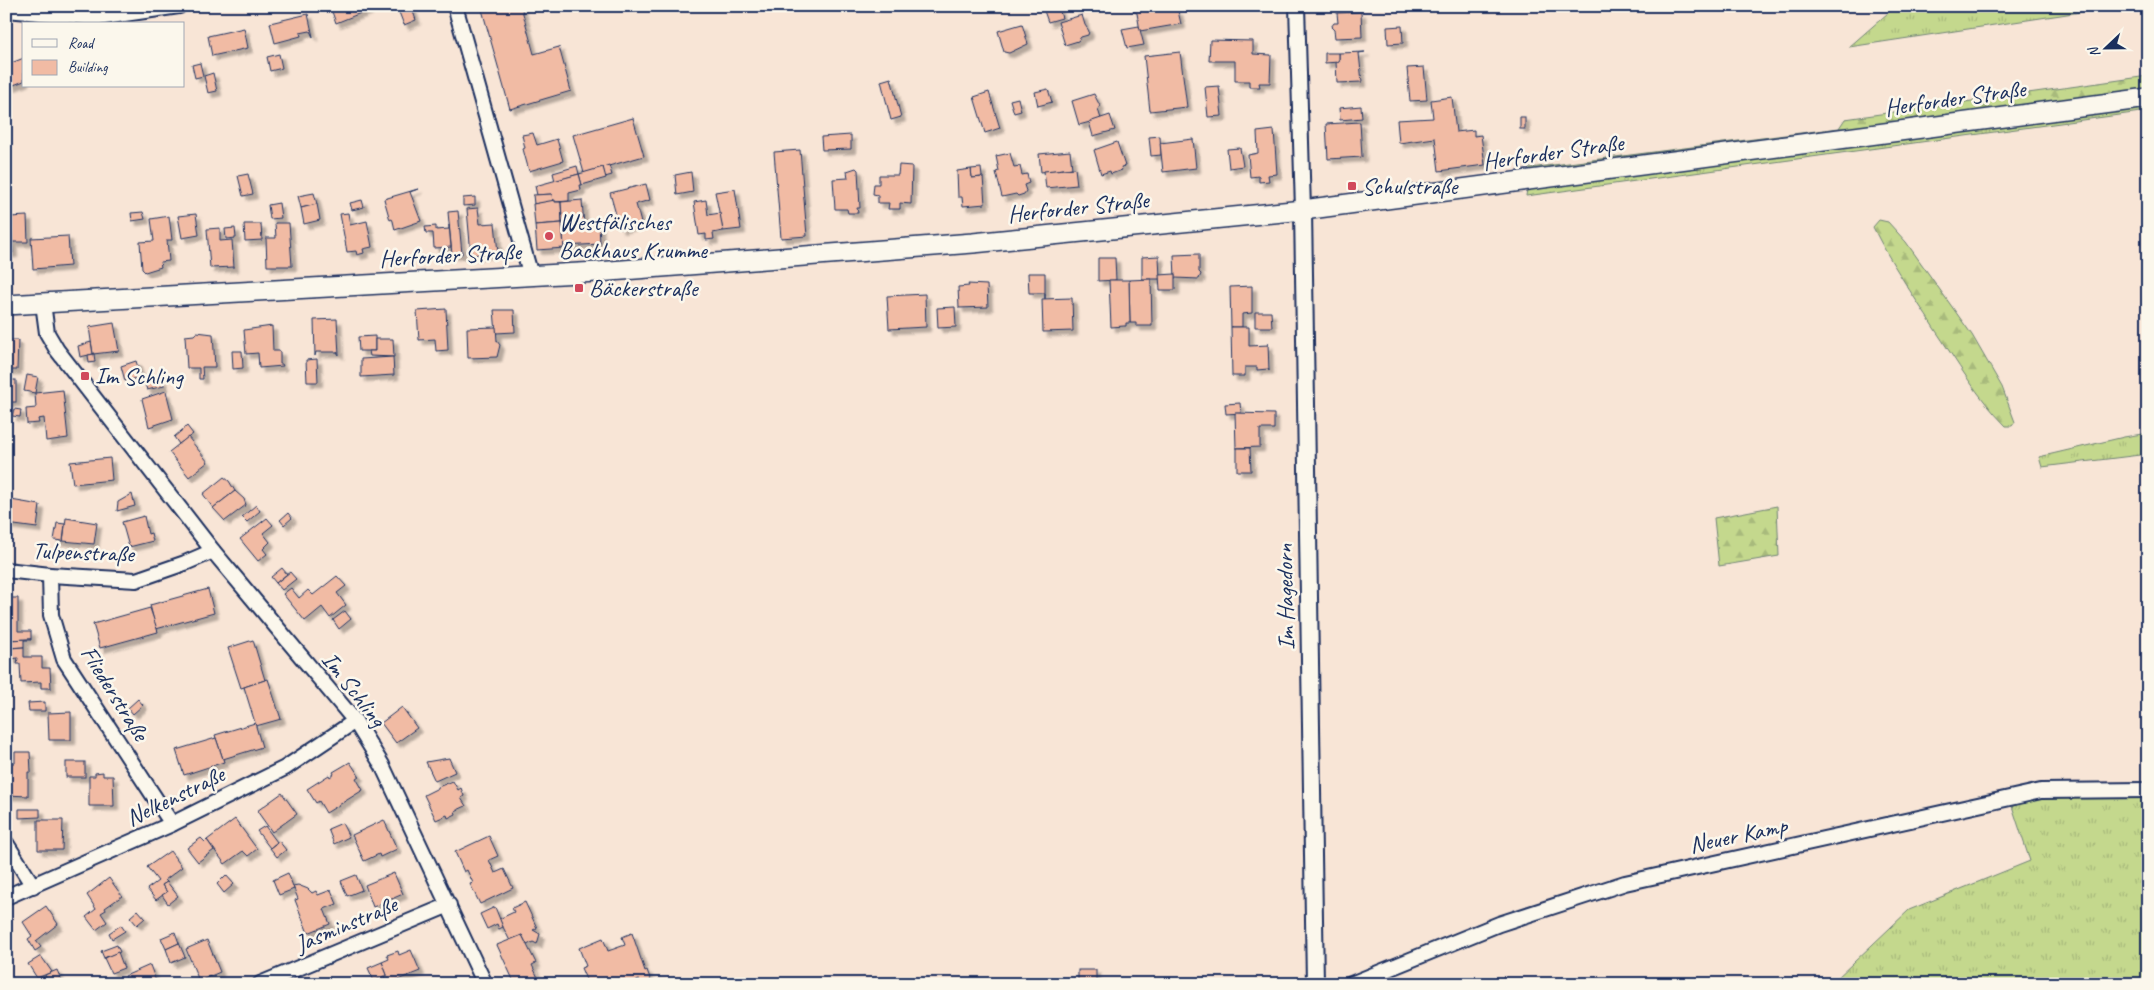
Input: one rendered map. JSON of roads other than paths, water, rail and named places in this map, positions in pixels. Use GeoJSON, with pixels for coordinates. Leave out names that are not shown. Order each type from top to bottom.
{"type":"FeatureCollection","features":[{"type":"Feature","properties":{"kind":"main road","name":"Herforder Straße"},"geometry":{"type":"LineString","coordinates":[[8,302],[43,303],[597,272],[963,244],[1303,210],[2148,98]]}},
{"type":"Feature","properties":{"kind":"street"},"geometry":{"type":"LineString","coordinates":[[6,10],[97,18],[179,6]]}},
{"type":"Feature","properties":{"kind":"street"},"geometry":{"type":"LineString","coordinates":[[455,6],[531,276]]}},
{"type":"Feature","properties":{"kind":"street"},"geometry":{"type":"LineString","coordinates":[[1297,6],[1303,210]]}},
{"type":"Feature","properties":{"kind":"street","name":"Im Hagedorn"},"geometry":{"type":"LineString","coordinates":[[1303,210],[1315,984]]}},
{"type":"Feature","properties":{"kind":"street","name":"Im Schling"},"geometry":{"type":"LineString","coordinates":[[43,303],[48,333],[57,350],[213,551],[355,721],[382,765],[485,984]]}},
{"type":"Feature","properties":{"kind":"street","name":"Tulpenstraße"},"geometry":{"type":"LineString","coordinates":[[6,570],[50,575],[136,580],[213,551]]}},
{"type":"Feature","properties":{"kind":"street","name":"Fliederstraße"},"geometry":{"type":"LineString","coordinates":[[50,575],[51,616],[64,659],[172,824]]}},
{"type":"Feature","properties":{"kind":"street","name":"Nelkenstraße"},"geometry":{"type":"LineString","coordinates":[[6,898],[172,824],[285,768],[355,721]]}},
{"type":"Feature","properties":{"kind":"street","name":"Neuer Kamp"},"geometry":{"type":"LineString","coordinates":[[1351,984],[1499,924],[1625,883],[2041,791],[2148,790]]}},
{"type":"Feature","properties":{"kind":"street"},"geometry":{"type":"LineString","coordinates":[[6,843],[33,886]]}},
{"type":"Feature","properties":{"kind":"street","name":"Jasminstraße"},"geometry":{"type":"LineString","coordinates":[[260,984],[449,905]]}},
{"type":"Feature","properties":{"kind":"place","name":"Schulstraße"},"geometry":{"type":"Point","coordinates":[1352,186]}},
{"type":"Feature","properties":{"kind":"place","name":"Westfälisches Backhaus Krumme"},"geometry":{"type":"Point","coordinates":[549,236]}},
{"type":"Feature","properties":{"kind":"place","name":"Bäckerstraße"},"geometry":{"type":"Point","coordinates":[579,288]}},
{"type":"Feature","properties":{"kind":"place","name":"Im Schling"},"geometry":{"type":"Point","coordinates":[85,376]}}]}
